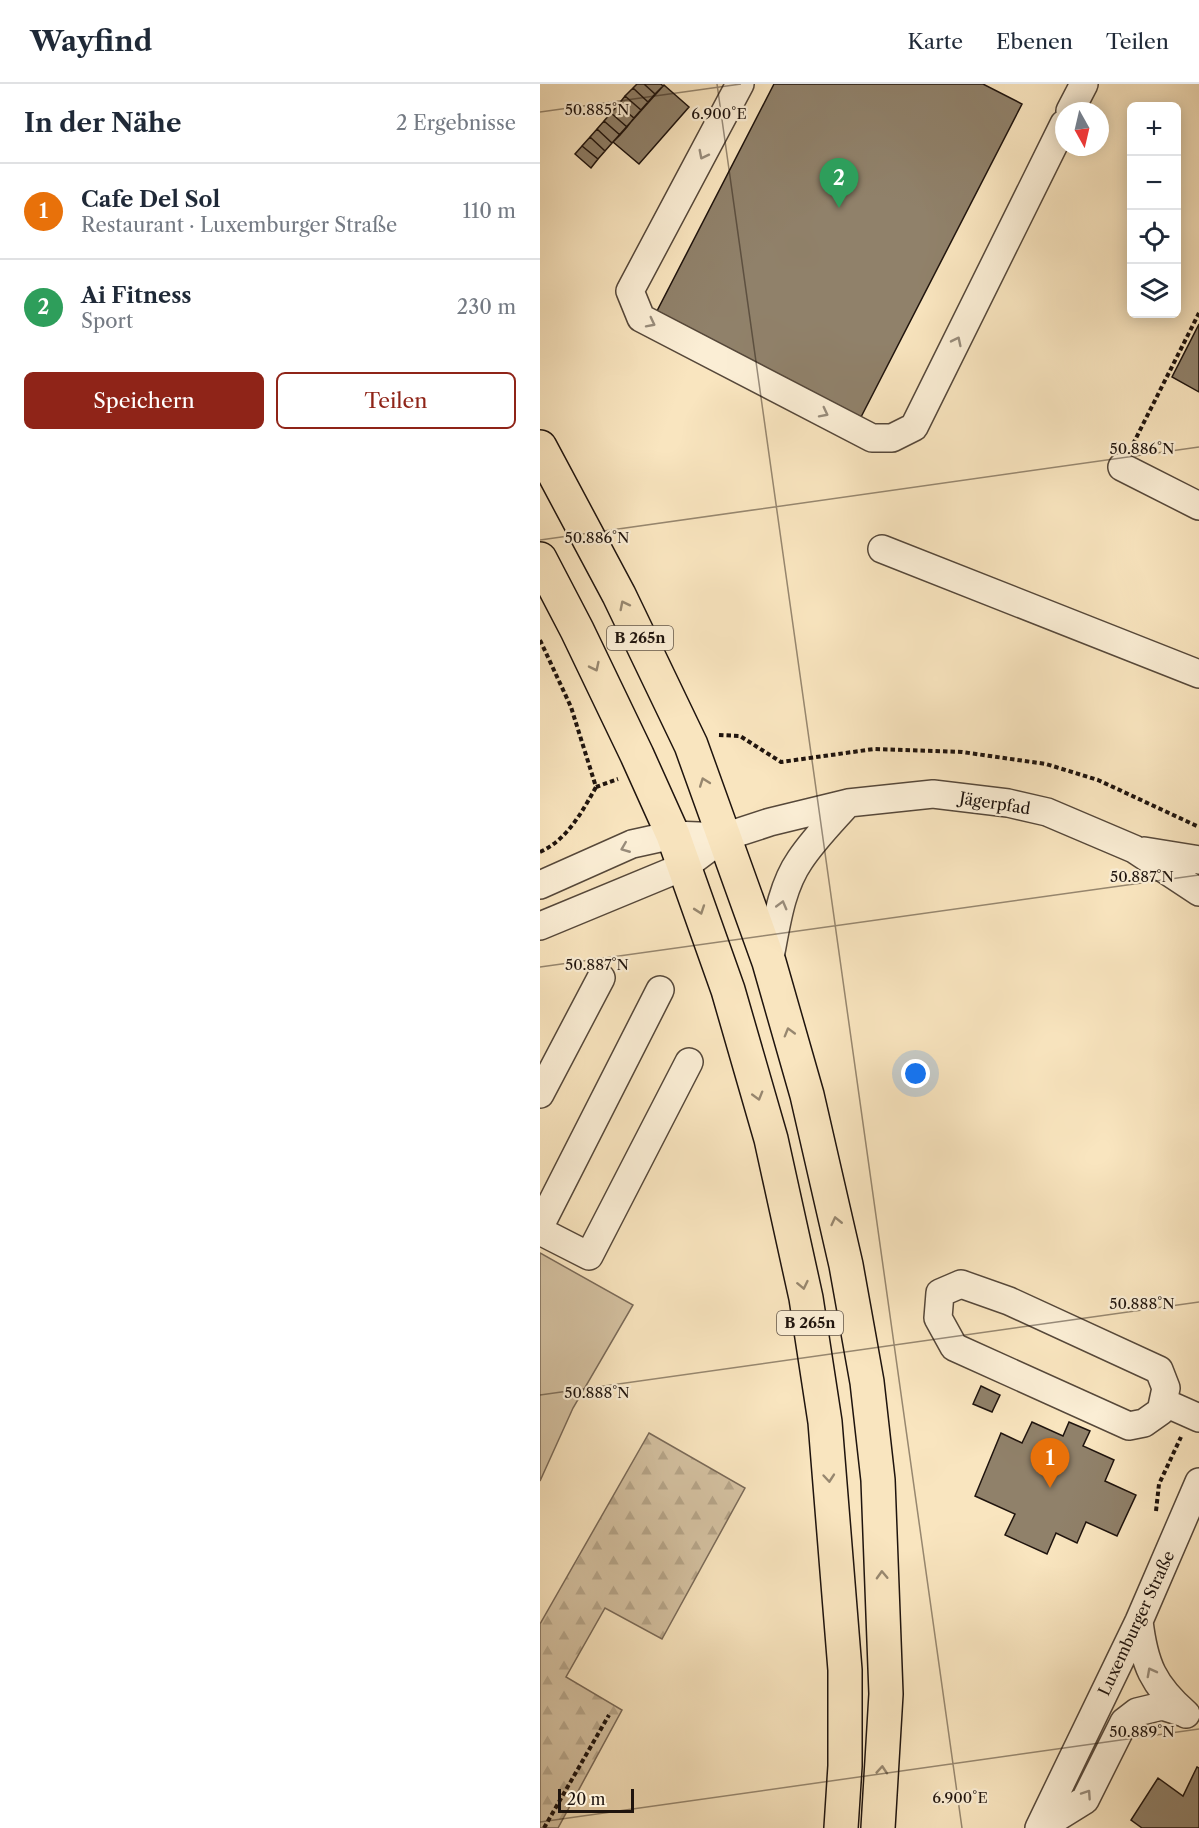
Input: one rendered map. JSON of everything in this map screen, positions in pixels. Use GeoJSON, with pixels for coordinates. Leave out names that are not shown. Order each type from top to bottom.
{"type":"FeatureCollection","features":[{"type":"Feature","properties":{"kind":"main road","name":"B 265n"},"geometry":{"type":"LineString","coordinates":[[540,447],[624,605],[691,745],[769,962],[807,1095],[846,1265],[867,1382],[878,1480],[886,1694],[878,1828]]}},
{"type":"Feature","properties":{"kind":"main road","name":"B 265n"},"geometry":{"type":"LineString","coordinates":[[540,559],[577,630],[673,835],[728,990],[771,1139],[806,1298],[825,1422],[844,1670],[845,1766],[841,1828]]}},
{"type":"Feature","properties":{"kind":"street"},"geometry":{"type":"LineString","coordinates":[[740,84],[630,291],[641,318],[872,438],[892,438],[914,427],[1055,142]]}},
{"type":"Feature","properties":{"kind":"street"},"geometry":{"type":"LineString","coordinates":[[1075,102],[1084,84]]}},
{"type":"Feature","properties":{"kind":"street"},"geometry":{"type":"LineString","coordinates":[[1122,467],[1199,506]]}},
{"type":"Feature","properties":{"kind":"street"},"geometry":{"type":"LineString","coordinates":[[882,549],[1199,674]]}},
{"type":"Feature","properties":{"kind":"street","name":"Jägerpfad"},"geometry":{"type":"LineString","coordinates":[[724,837],[770,822],[848,803],[933,794],[1008,803],[1047,812],[1134,849]]}},
{"type":"Feature","properties":{"kind":"street"},"geometry":{"type":"LineString","coordinates":[[769,962],[781,907],[799,861],[848,803]]}},
{"type":"Feature","properties":{"kind":"street"},"geometry":{"type":"LineString","coordinates":[[540,885],[632,844],[673,835],[724,837]]}},
{"type":"Feature","properties":{"kind":"street"},"geometry":{"type":"LineString","coordinates":[[540,926],[685,866],[724,837]]}},
{"type":"Feature","properties":{"kind":"street"},"geometry":{"type":"LineString","coordinates":[[1134,849],[1199,860]]}},
{"type":"Feature","properties":{"kind":"street"},"geometry":{"type":"LineString","coordinates":[[1134,849],[1198,891]]}},
{"type":"Feature","properties":{"kind":"street"},"geometry":{"type":"LineString","coordinates":[[540,1094],[601,978]]}},
{"type":"Feature","properties":{"kind":"street"},"geometry":{"type":"LineString","coordinates":[[540,1226],[660,990]]}},
{"type":"Feature","properties":{"kind":"street"},"geometry":{"type":"LineString","coordinates":[[540,1231],[589,1256],[689,1062]]}},
{"type":"Feature","properties":{"kind":"street"},"geometry":{"type":"LineString","coordinates":[[961,1284],[1009,1301],[1159,1370],[1166,1388],[1163,1402],[1161,1411],[1144,1422],[1129,1426],[954,1347],[938,1318],[940,1293],[961,1284]]}},
{"type":"Feature","properties":{"kind":"street"},"geometry":{"type":"LineString","coordinates":[[1163,1402],[1195,1416]]}},
{"type":"Feature","properties":{"kind":"street","name":"Luxemburger Straße"},"geometry":{"type":"LineString","coordinates":[[1040,1828],[1139,1621],[1199,1482]]}},
{"type":"Feature","properties":{"kind":"street"},"geometry":{"type":"LineString","coordinates":[[1139,1621],[1148,1668],[1154,1678],[1191,1718]]}},
{"type":"Feature","properties":{"kind":"street"},"geometry":{"type":"LineString","coordinates":[[1040,1828],[1086,1800],[1124,1722],[1137,1712],[1162,1706],[1191,1718]]}},
{"type":"Feature","properties":{"kind":"path"},"geometry":{"type":"LineString","coordinates":[[1122,467],[1199,313]]}},
{"type":"Feature","properties":{"kind":"path"},"geometry":{"type":"LineString","coordinates":[[540,640],[571,707],[596,788]]}},
{"type":"Feature","properties":{"kind":"path"},"geometry":{"type":"LineString","coordinates":[[691,745],[721,734],[740,736],[782,762],[874,749],[962,752],[1046,764],[1098,780],[1199,827]]}},
{"type":"Feature","properties":{"kind":"path"},"geometry":{"type":"LineString","coordinates":[[540,852],[564,836],[596,788],[643,768]]}},
{"type":"Feature","properties":{"kind":"path"},"geometry":{"type":"LineString","coordinates":[[1155,1517],[1159,1485],[1195,1416]]}},
{"type":"Feature","properties":{"kind":"path"},"geometry":{"type":"LineString","coordinates":[[544,1828],[609,1715]]}},
{"type":"Feature","properties":{"kind":"green space"},"geometry":{"type":"Polygon","coordinates":[[[540,1253],[633,1305],[573,1408],[540,1481],[540,1253]]]}},
{"type":"Feature","properties":{"kind":"green space"},"geometry":{"type":"Polygon","coordinates":[[[649,1433],[745,1488],[662,1639],[605,1608],[566,1677],[622,1710],[558,1828],[540,1828],[540,1624],[649,1433]]]}},
{"type":"Feature","properties":{"kind":"building"},"geometry":{"type":"Polygon","coordinates":[[[637,84],[644,84],[655,94],[648,102],[633,88],[637,84]]]}},
{"type":"Feature","properties":{"kind":"building"},"geometry":{"type":"Polygon","coordinates":[[[644,84],[661,84],[663,86],[655,94],[644,84]]]}},
{"type":"Feature","properties":{"kind":"building"},"geometry":{"type":"Polygon","coordinates":[[[774,84],[983,84],[1022,104],[861,417],[657,311],[774,84]]]}},
{"type":"Feature","properties":{"kind":"building"},"geometry":{"type":"Polygon","coordinates":[[[664,85],[689,107],[639,164],[613,142],[664,85]]]}},
{"type":"Feature","properties":{"kind":"building"},"geometry":{"type":"Polygon","coordinates":[[[633,88],[648,102],[641,110],[625,96],[633,88]]]}},
{"type":"Feature","properties":{"kind":"building"},"geometry":{"type":"Polygon","coordinates":[[[625,96],[641,110],[634,118],[618,105],[625,96]]]}},
{"type":"Feature","properties":{"kind":"building"},"geometry":{"type":"Polygon","coordinates":[[[618,105],[634,118],[627,127],[611,113],[618,105]]]}},
{"type":"Feature","properties":{"kind":"building"},"geometry":{"type":"Polygon","coordinates":[[[611,113],[627,127],[620,135],[604,121],[611,113]]]}},
{"type":"Feature","properties":{"kind":"building"},"geometry":{"type":"Polygon","coordinates":[[[604,121],[620,135],[612,143],[597,129],[604,121]]]}},
{"type":"Feature","properties":{"kind":"building"},"geometry":{"type":"Polygon","coordinates":[[[597,129],[612,143],[605,151],[590,137],[597,129]]]}},
{"type":"Feature","properties":{"kind":"building"},"geometry":{"type":"Polygon","coordinates":[[[590,137],[605,151],[598,159],[582,146],[590,137]]]}},
{"type":"Feature","properties":{"kind":"building"},"geometry":{"type":"Polygon","coordinates":[[[582,146],[598,159],[591,168],[575,154],[582,146]]]}},
{"type":"Feature","properties":{"kind":"building"},"geometry":{"type":"Polygon","coordinates":[[[1199,324],[1199,392],[1172,377],[1199,324]]]}},
{"type":"Feature","properties":{"kind":"building"},"geometry":{"type":"Polygon","coordinates":[[[981,1386],[1000,1395],[992,1412],[973,1404],[981,1386]]]}},
{"type":"Feature","properties":{"kind":"building"},"geometry":{"type":"Polygon","coordinates":[[[1032,1422],[1063,1436],[1069,1422],[1090,1431],[1083,1446],[1114,1460],[1105,1481],[1136,1495],[1117,1536],[1086,1522],[1077,1543],[1056,1533],[1047,1554],[1005,1535],[1015,1514],[975,1496],[1001,1433],[1022,1443],[1032,1422]]]}},
{"type":"Feature","properties":{"kind":"building"},"geometry":{"type":"Polygon","coordinates":[[[1197,1767],[1199,1768],[1199,1828],[1142,1828],[1131,1820],[1158,1778],[1183,1796],[1197,1767]]]}},
{"type":"Feature","properties":{"kind":"place","name":"Ai Fitness"},"geometry":{"type":"Point","coordinates":[839,208]}},
{"type":"Feature","properties":{"kind":"place","name":"Cafe Del Sol"},"geometry":{"type":"Point","coordinates":[1050,1488]}}]}
